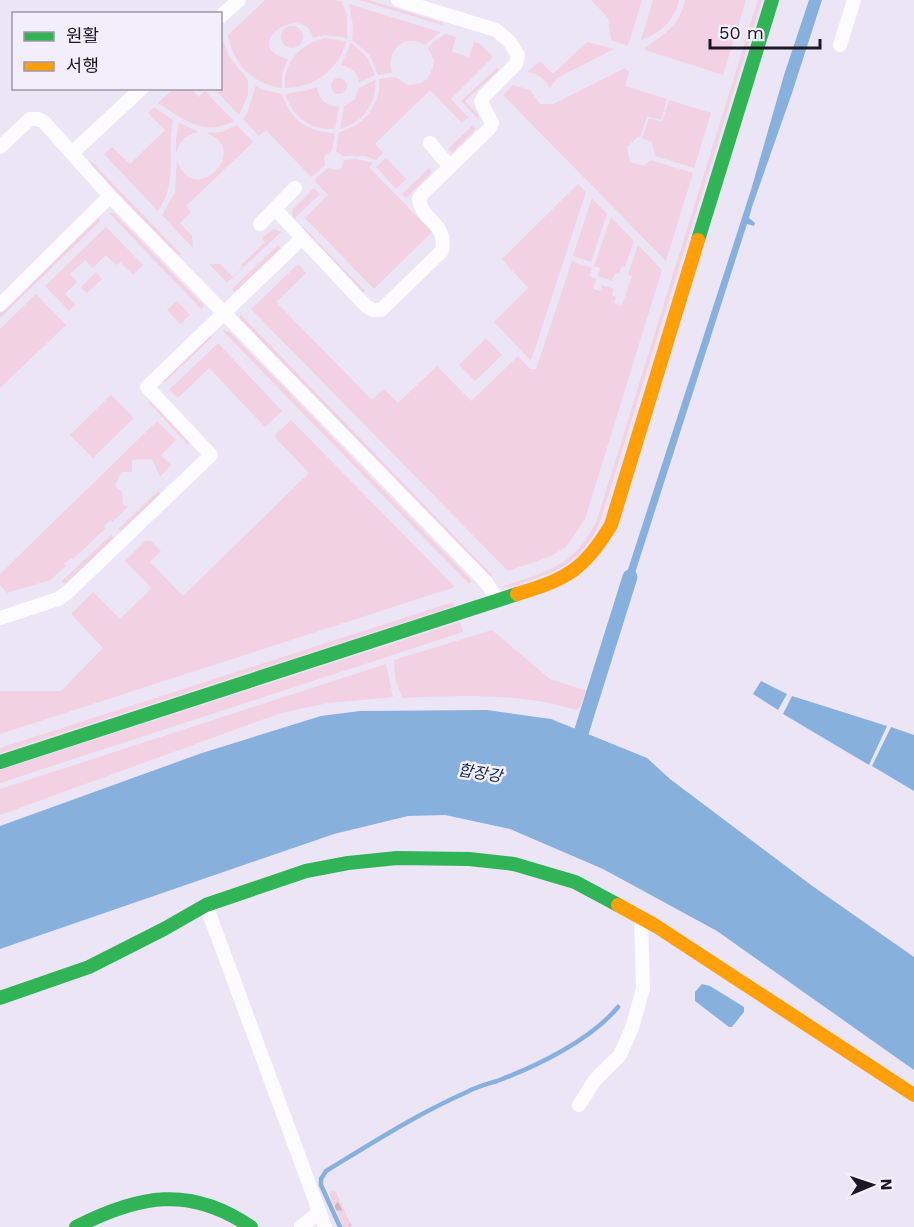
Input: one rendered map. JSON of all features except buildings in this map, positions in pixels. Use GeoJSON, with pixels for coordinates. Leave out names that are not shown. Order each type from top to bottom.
{"type":"FeatureCollection","features":[{"type":"Feature","properties":{"kind":"street"},"geometry":{"type":"LineString","coordinates":[[222,15],[239,0]]}},
{"type":"Feature","properties":{"kind":"street"},"geometry":{"type":"LineString","coordinates":[[275,209],[366,306],[373,310],[381,310],[442,251],[444,240],[441,231],[420,207],[419,199],[489,129],[492,123],[481,102],[484,96],[516,64],[518,55],[509,41],[496,30],[398,0]]}},
{"type":"Feature","properties":{"kind":"street"},"geometry":{"type":"LineString","coordinates":[[0,762],[498,600],[559,579],[580,567],[597,547],[610,525],[772,0]]}},
{"type":"Feature","properties":{"kind":"street"},"geometry":{"type":"LineString","coordinates":[[840,45],[855,0]]}},
{"type":"Feature","properties":{"kind":"street"},"geometry":{"type":"LineString","coordinates":[[72,153],[140,90]]}},
{"type":"Feature","properties":{"kind":"street"},"geometry":{"type":"LineString","coordinates":[[0,147],[30,119],[38,118],[44,122],[110,196],[485,581],[498,600]]}},
{"type":"Feature","properties":{"kind":"street"},"geometry":{"type":"LineString","coordinates":[[430,143],[450,166]]}},
{"type":"Feature","properties":{"kind":"street"},"geometry":{"type":"LineString","coordinates":[[260,224],[295,188]]}},
{"type":"Feature","properties":{"kind":"street"},"geometry":{"type":"LineString","coordinates":[[0,305],[110,196]]}},
{"type":"Feature","properties":{"kind":"street"},"geometry":{"type":"LineString","coordinates":[[0,618],[58,599],[68,592],[211,455],[147,387],[302,238]]}},
{"type":"Feature","properties":{"kind":"street"},"geometry":{"type":"LineString","coordinates":[[0,998],[89,967],[206,905],[306,871],[348,863],[422,857],[469,859],[514,864],[575,882],[641,918],[914,1095]]}},
{"type":"Feature","properties":{"kind":"street"},"geometry":{"type":"LineString","coordinates":[[206,905],[325,1227]]}},
{"type":"Feature","properties":{"kind":"street"},"geometry":{"type":"LineString","coordinates":[[579,1105],[595,1080],[620,1055],[632,1028],[643,989],[641,918]]}},
{"type":"Feature","properties":{"kind":"street"},"geometry":{"type":"LineString","coordinates":[[76,1227],[133,1203],[173,1197],[211,1204],[240,1217],[251,1227]]}},
{"type":"Feature","properties":{"kind":"street"},"geometry":{"type":"LineString","coordinates":[[301,1227],[319,1212]]}},
{"type":"Feature","properties":{"kind":"green space"},"geometry":{"type":"Polygon","coordinates":[[[265,0],[335,0],[342,2],[347,16],[347,38],[325,35],[313,38],[307,27],[298,23],[278,29],[271,37],[269,45],[274,53],[288,59],[282,74],[282,88],[262,82],[246,71],[234,55],[228,35],[265,0]]]}},
{"type":"Feature","properties":{"kind":"green space"},"geometry":{"type":"Polygon","coordinates":[[[359,0],[369,0],[443,23],[442,25],[359,0]]]}},
{"type":"Feature","properties":{"kind":"green space"},"geometry":{"type":"Polygon","coordinates":[[[591,0],[642,0],[628,46],[611,40],[608,18],[591,0]]]}},
{"type":"Feature","properties":{"kind":"green space"},"geometry":{"type":"Polygon","coordinates":[[[653,0],[679,0],[674,14],[666,25],[641,40],[653,0]]]}},
{"type":"Feature","properties":{"kind":"green space"},"geometry":{"type":"Polygon","coordinates":[[[685,0],[746,0],[723,75],[645,50],[644,48],[676,22],[685,0]]]}},
{"type":"Feature","properties":{"kind":"green space"},"geometry":{"type":"Polygon","coordinates":[[[758,0],[762,0],[600,522],[587,545],[563,567],[514,586],[501,587],[546,571],[569,558],[588,536],[597,520],[758,0]]]}},
{"type":"Feature","properties":{"kind":"green space"},"geometry":{"type":"Polygon","coordinates":[[[349,4],[440,32],[425,45],[410,41],[398,46],[391,58],[392,73],[378,75],[370,55],[352,40],[353,26],[349,4]]]}},
{"type":"Feature","properties":{"kind":"green space"},"geometry":{"type":"Polygon","coordinates":[[[292,26],[300,29],[303,37],[300,45],[292,48],[284,45],[281,37],[284,29],[292,26]]]}},
{"type":"Feature","properties":{"kind":"green space"},"geometry":{"type":"Polygon","coordinates":[[[446,34],[456,37],[452,52],[469,57],[474,42],[480,44],[493,57],[451,99],[468,117],[462,123],[430,90],[375,144],[383,153],[376,160],[365,156],[343,156],[336,151],[339,132],[363,120],[374,105],[379,79],[395,77],[408,85],[421,83],[427,79],[434,60],[428,48],[446,34]]]}},
{"type":"Feature","properties":{"kind":"green space"},"geometry":{"type":"Polygon","coordinates":[[[325,38],[346,41],[338,61],[315,81],[306,85],[285,88],[287,70],[295,55],[308,45],[325,38]]]}},
{"type":"Feature","properties":{"kind":"green space"},"geometry":{"type":"Polygon","coordinates":[[[222,41],[230,58],[248,80],[248,95],[239,115],[215,90],[222,90],[222,41]]]}},
{"type":"Feature","properties":{"kind":"green space"},"geometry":{"type":"Polygon","coordinates":[[[587,42],[614,49],[557,78],[550,88],[541,77],[527,72],[540,61],[553,74],[587,42]]]}},
{"type":"Feature","properties":{"kind":"green space"},"geometry":{"type":"Polygon","coordinates":[[[351,43],[367,57],[375,75],[359,83],[353,71],[341,65],[351,43]]]}},
{"type":"Feature","properties":{"kind":"green space"},"geometry":{"type":"Polygon","coordinates":[[[497,68],[499,70],[465,101],[478,114],[479,120],[461,101],[497,68]]]}},
{"type":"Feature","properties":{"kind":"green space"},"geometry":{"type":"Polygon","coordinates":[[[625,68],[629,72],[625,86],[667,99],[661,120],[647,116],[640,138],[638,137],[627,147],[630,162],[644,166],[651,160],[693,173],[666,261],[503,95],[513,85],[530,90],[540,104],[553,104],[625,68]]]}},
{"type":"Feature","properties":{"kind":"green space"},"geometry":{"type":"Polygon","coordinates":[[[336,78],[342,78],[347,86],[345,92],[336,94],[331,89],[331,83],[336,78]]]}},
{"type":"Feature","properties":{"kind":"green space"},"geometry":{"type":"Polygon","coordinates":[[[375,80],[374,97],[367,111],[355,122],[340,129],[344,106],[355,99],[359,88],[375,80]]]}},
{"type":"Feature","properties":{"kind":"green space"},"geometry":{"type":"Polygon","coordinates":[[[256,85],[261,89],[282,94],[290,111],[301,123],[316,130],[335,133],[332,150],[324,157],[325,165],[311,177],[266,130],[259,136],[243,119],[247,114],[256,85]]]}},
{"type":"Feature","properties":{"kind":"green space"},"geometry":{"type":"Polygon","coordinates":[[[317,87],[324,101],[339,107],[335,129],[318,127],[304,120],[293,109],[285,94],[317,87]]]}},
{"type":"Feature","properties":{"kind":"green space"},"geometry":{"type":"Polygon","coordinates":[[[172,90],[192,90],[199,97],[205,91],[234,121],[204,127],[185,120],[158,103],[172,90]]]}},
{"type":"Feature","properties":{"kind":"green space"},"geometry":{"type":"Polygon","coordinates":[[[669,100],[711,113],[694,168],[655,156],[652,142],[642,138],[649,118],[662,122],[669,100]]]}},
{"type":"Feature","properties":{"kind":"green space"},"geometry":{"type":"Polygon","coordinates":[[[154,107],[173,120],[170,178],[164,200],[158,211],[104,154],[112,147],[130,164],[165,130],[148,113],[154,107]]]}},
{"type":"Feature","properties":{"kind":"green space"},"geometry":{"type":"Polygon","coordinates":[[[179,123],[199,132],[190,134],[184,139],[176,153],[176,140],[179,123]]]}},
{"type":"Feature","properties":{"kind":"green space"},"geometry":{"type":"Polygon","coordinates":[[[237,125],[253,142],[186,206],[191,212],[180,223],[192,236],[193,248],[162,215],[175,192],[177,160],[185,174],[195,179],[206,178],[222,162],[224,151],[219,141],[206,133],[222,132],[237,125]]]}},
{"type":"Feature","properties":{"kind":"green space"},"geometry":{"type":"Polygon","coordinates":[[[473,125],[476,129],[452,153],[448,149],[473,125]]]}},
{"type":"Feature","properties":{"kind":"green space"},"geometry":{"type":"Polygon","coordinates":[[[386,158],[406,179],[396,189],[376,167],[386,158]]]}},
{"type":"Feature","properties":{"kind":"green space"},"geometry":{"type":"Polygon","coordinates":[[[356,159],[373,163],[369,167],[432,232],[374,289],[305,218],[328,195],[314,180],[328,168],[338,170],[342,167],[344,160],[356,159]]]}},
{"type":"Feature","properties":{"kind":"green space"},"geometry":{"type":"Polygon","coordinates":[[[90,160],[182,255],[177,254],[91,167],[90,160]]]}},
{"type":"Feature","properties":{"kind":"green space"},"geometry":{"type":"Polygon","coordinates":[[[429,168],[432,172],[406,198],[402,194],[429,168]]]}},
{"type":"Feature","properties":{"kind":"green space"},"geometry":{"type":"Polygon","coordinates":[[[578,184],[586,192],[531,361],[494,322],[528,288],[502,259],[578,184]]]}},
{"type":"Feature","properties":{"kind":"green space"},"geometry":{"type":"Polygon","coordinates":[[[314,188],[320,194],[294,219],[293,209],[314,188]]]}},
{"type":"Feature","properties":{"kind":"green space"},"geometry":{"type":"Polygon","coordinates":[[[592,198],[607,214],[591,262],[573,256],[592,198]]]}},
{"type":"Feature","properties":{"kind":"green space"},"geometry":{"type":"Polygon","coordinates":[[[109,213],[114,213],[204,306],[201,309],[109,213]]]}},
{"type":"Feature","properties":{"kind":"green space"},"geometry":{"type":"Polygon","coordinates":[[[611,217],[634,241],[625,267],[622,266],[619,274],[615,273],[612,281],[598,276],[600,268],[594,266],[611,217]]]}},
{"type":"Feature","properties":{"kind":"green space"},"geometry":{"type":"Polygon","coordinates":[[[98,218],[100,221],[0,318],[0,313],[98,218]]]}},
{"type":"Feature","properties":{"kind":"green space"},"geometry":{"type":"Polygon","coordinates":[[[106,227],[143,265],[133,275],[120,262],[116,265],[106,255],[92,268],[85,260],[70,274],[77,282],[65,294],[75,305],[69,311],[45,286],[106,227]]]}},
{"type":"Feature","properties":{"kind":"green space"},"geometry":{"type":"Polygon","coordinates":[[[303,227],[365,291],[363,293],[301,229],[303,227]]]}},
{"type":"Feature","properties":{"kind":"green space"},"geometry":{"type":"Polygon","coordinates":[[[274,229],[281,232],[227,283],[209,264],[220,264],[233,277],[243,267],[241,265],[265,242],[262,238],[274,229]]]}},
{"type":"Feature","properties":{"kind":"green space"},"geometry":{"type":"Polygon","coordinates":[[[278,245],[281,248],[235,292],[232,289],[278,245]]]}},
{"type":"Feature","properties":{"kind":"green space"},"geometry":{"type":"Polygon","coordinates":[[[638,245],[662,270],[585,519],[566,547],[551,556],[508,571],[251,309],[298,264],[306,273],[276,302],[372,400],[384,389],[398,403],[437,366],[471,401],[518,356],[530,369],[536,369],[572,261],[592,268],[589,276],[596,279],[593,289],[600,291],[602,285],[614,289],[612,295],[616,297],[614,303],[622,305],[632,276],[628,275],[638,245]]]}},
{"type":"Feature","properties":{"kind":"green space"},"geometry":{"type":"Polygon","coordinates":[[[96,272],[102,279],[87,293],[81,287],[96,272]]]}},
{"type":"Feature","properties":{"kind":"green space"},"geometry":{"type":"Polygon","coordinates":[[[36,294],[66,325],[0,388],[0,329],[36,294]]]}},
{"type":"Feature","properties":{"kind":"green space"},"geometry":{"type":"Polygon","coordinates":[[[177,301],[190,315],[180,324],[167,310],[177,301]]]}},
{"type":"Feature","properties":{"kind":"green space"},"geometry":{"type":"Polygon","coordinates":[[[240,314],[493,576],[489,577],[240,319],[240,314]]]}},
{"type":"Feature","properties":{"kind":"green space"},"geometry":{"type":"Polygon","coordinates":[[[222,330],[230,332],[472,581],[469,584],[222,330]]]}},
{"type":"Feature","properties":{"kind":"green space"},"geometry":{"type":"Polygon","coordinates":[[[210,336],[212,337],[164,383],[162,382],[210,336]]]}},
{"type":"Feature","properties":{"kind":"green space"},"geometry":{"type":"Polygon","coordinates":[[[486,338],[502,355],[475,381],[459,365],[486,338]]]}},
{"type":"Feature","properties":{"kind":"green space"},"geometry":{"type":"Polygon","coordinates":[[[218,343],[282,411],[265,427],[209,368],[178,398],[169,390],[218,343]]]}},
{"type":"Feature","properties":{"kind":"green space"},"geometry":{"type":"Polygon","coordinates":[[[111,395],[134,418],[93,458],[70,435],[111,395]]]}},
{"type":"Feature","properties":{"kind":"green space"},"geometry":{"type":"Polygon","coordinates":[[[148,402],[152,403],[189,442],[188,445],[148,402]]]}},
{"type":"Feature","properties":{"kind":"green space"},"geometry":{"type":"Polygon","coordinates":[[[291,420],[455,587],[0,734],[0,691],[61,691],[103,648],[71,614],[93,592],[120,619],[152,588],[125,561],[145,541],[151,541],[161,551],[150,562],[183,596],[309,473],[274,436],[291,420]]]}},
{"type":"Feature","properties":{"kind":"green space"},"geometry":{"type":"Polygon","coordinates":[[[157,421],[176,440],[161,455],[171,465],[160,477],[152,459],[132,460],[132,472],[121,472],[115,486],[122,492],[123,504],[128,507],[112,522],[104,526],[105,529],[73,559],[71,558],[64,564],[66,566],[50,580],[7,593],[0,585],[0,574],[157,421]]]}},
{"type":"Feature","properties":{"kind":"green space"},"geometry":{"type":"Polygon","coordinates":[[[158,491],[161,494],[121,531],[118,529],[158,491]]]}},
{"type":"Feature","properties":{"kind":"green space"},"geometry":{"type":"Polygon","coordinates":[[[111,535],[114,538],[65,584],[62,581],[111,535]]]}},
{"type":"Feature","properties":{"kind":"green space"},"geometry":{"type":"Polygon","coordinates":[[[453,602],[454,606],[0,753],[0,748],[453,602]]]}},
{"type":"Feature","properties":{"kind":"green space"},"geometry":{"type":"Polygon","coordinates":[[[460,622],[463,632],[0,783],[0,770],[460,622]]]}},
{"type":"Feature","properties":{"kind":"green space"},"geometry":{"type":"Polygon","coordinates":[[[492,630],[550,679],[586,691],[580,707],[576,710],[555,704],[490,696],[402,698],[395,678],[394,660],[492,630]]]}},
{"type":"Feature","properties":{"kind":"green space"},"geometry":{"type":"Polygon","coordinates":[[[386,664],[393,697],[328,703],[281,713],[0,815],[0,789],[386,664]]]}},
{"type":"Feature","properties":{"kind":"green space"},"geometry":{"type":"Polygon","coordinates":[[[331,1190],[336,1192],[352,1227],[343,1227],[330,1195],[331,1190]]]}},
{"type":"Feature","properties":{"kind":"water"},"geometry":{"type":"Polygon","coordinates":[[[809,0],[822,0],[752,207],[749,218],[755,223],[754,226],[747,224],[628,595],[620,594],[751,190],[784,75],[809,0]]]}},
{"type":"Feature","properties":{"kind":"water"},"geometry":{"type":"Polygon","coordinates":[[[761,681],[787,694],[778,710],[753,694],[761,681]]]}},
{"type":"Feature","properties":{"kind":"water"},"geometry":{"type":"Polygon","coordinates":[[[792,696],[887,726],[869,765],[783,714],[792,696]]]}},
{"type":"Feature","properties":{"kind":"water","name":"합장강"},"geometry":{"type":"Polygon","coordinates":[[[487,710],[551,719],[647,758],[670,779],[811,885],[914,957],[914,1070],[717,931],[603,869],[510,829],[445,815],[408,816],[334,834],[0,949],[0,826],[202,753],[321,716],[360,711],[487,710]]]}},
{"type":"Feature","properties":{"kind":"water"},"geometry":{"type":"Polygon","coordinates":[[[891,727],[914,735],[914,791],[872,766],[891,727]]]}},
{"type":"Feature","properties":{"kind":"water"},"geometry":{"type":"Polygon","coordinates":[[[702,984],[710,986],[744,1007],[744,1012],[732,1027],[695,1001],[695,992],[702,984]]]}},
{"type":"Feature","properties":{"kind":"waterway"},"geometry":{"type":"LineString","coordinates":[[576,749],[630,577]]}},
{"type":"Feature","properties":{"kind":"waterway"},"geometry":{"type":"LineString","coordinates":[[340,1227],[321,1185],[321,1179],[326,1171],[430,1110],[474,1089],[529,1068],[562,1051],[593,1030],[618,1007]]}},
{"type":"Feature","properties":{"kind":"traffic: fast"},"geometry":{"type":"LineString","coordinates":[[698,240],[772,0]]}},
{"type":"Feature","properties":{"kind":"traffic: fast"},"geometry":{"type":"LineString","coordinates":[[0,762],[517,594]]}},
{"type":"Feature","properties":{"kind":"traffic: fast"},"geometry":{"type":"LineString","coordinates":[[0,998],[89,967],[206,905],[306,871],[348,863],[397,858],[469,859],[514,864],[575,882],[618,905]]}},
{"type":"Feature","properties":{"kind":"traffic: fast"},"geometry":{"type":"LineString","coordinates":[[76,1227],[121,1208],[164,1199],[185,1200],[207,1205],[251,1227]]}},
{"type":"Feature","properties":{"kind":"traffic: slow"},"geometry":{"type":"LineString","coordinates":[[517,594],[549,583],[573,571],[592,553],[611,525],[698,240]]}},
{"type":"Feature","properties":{"kind":"traffic: slow"},"geometry":{"type":"LineString","coordinates":[[618,905],[656,926],[914,1095]]}}]}
